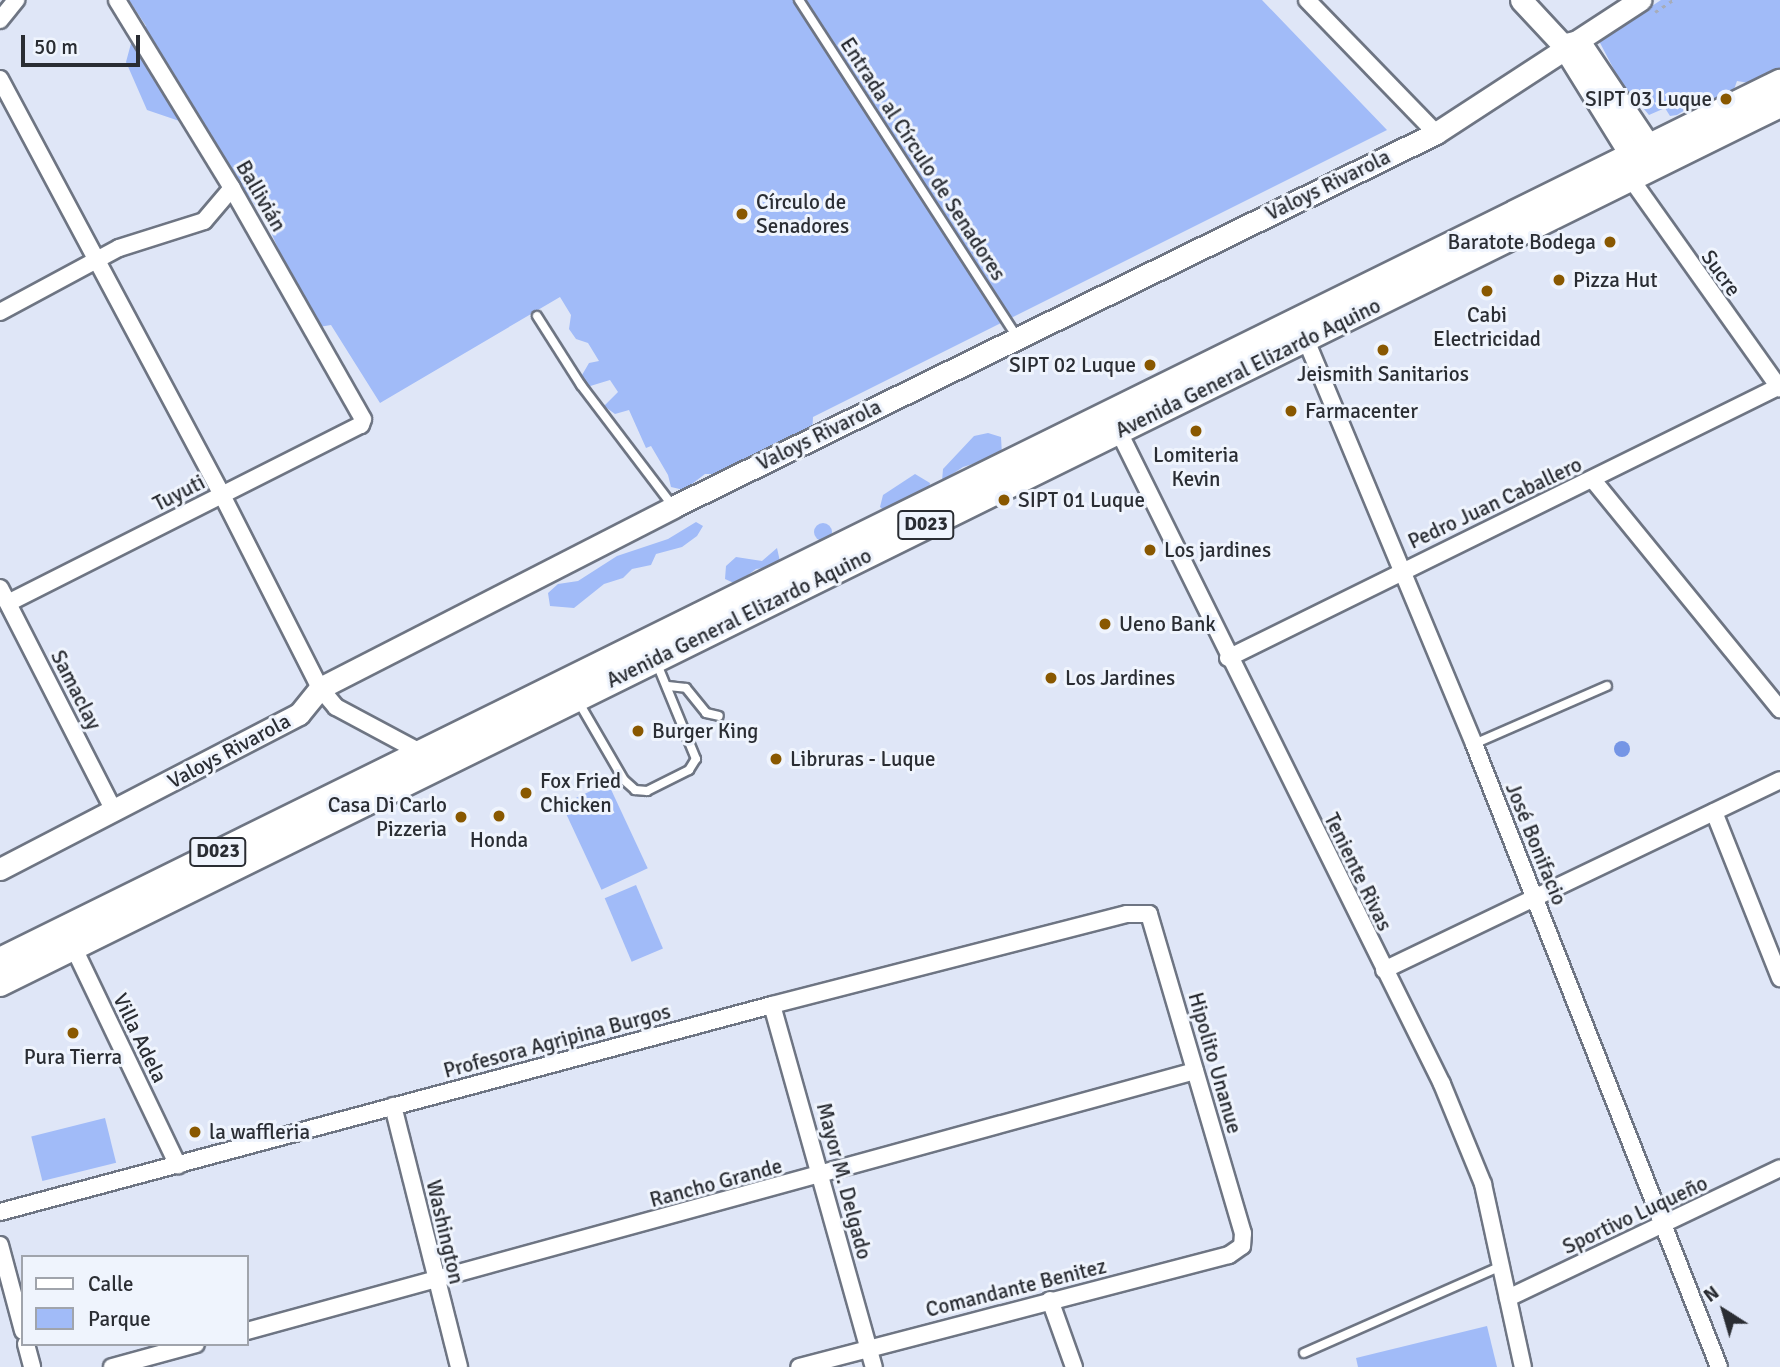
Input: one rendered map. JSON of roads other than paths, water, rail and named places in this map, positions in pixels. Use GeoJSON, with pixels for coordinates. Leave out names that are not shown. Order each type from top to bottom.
{"type":"FeatureCollection","features":[{"type":"Feature","properties":{"kind":"main road","name":"Avenida General Elizardo Aquino"},"geometry":{"type":"LineString","coordinates":[[0,984],[69,938],[420,752],[1114,422],[1306,340],[1780,82]]}},
{"type":"Feature","properties":{"kind":"main road","name":"Avenida General Elizardo Aquino"},"geometry":{"type":"LineString","coordinates":[[0,960],[69,938],[577,699],[1114,422],[1637,161],[1780,105]]}},
{"type":"Feature","properties":{"kind":"street"},"geometry":{"type":"LineString","coordinates":[[0,20],[16,0]]}},
{"type":"Feature","properties":{"kind":"street","name":"Ballivián"},"geometry":{"type":"LineString","coordinates":[[117,0],[232,188],[363,417]]}},
{"type":"Feature","properties":{"kind":"street"},"geometry":{"type":"LineString","coordinates":[[1307,0],[1436,133]]}},
{"type":"Feature","properties":{"kind":"street"},"geometry":{"type":"LineString","coordinates":[[1521,0],[1568,45],[1637,161]]}},
{"type":"Feature","properties":{"kind":"street","name":"Valoys Rivarola"},"geometry":{"type":"LineString","coordinates":[[0,869],[299,713],[320,688],[673,507],[1436,133],[1640,0]]}},
{"type":"Feature","properties":{"kind":"street"},"geometry":{"type":"LineString","coordinates":[[0,79],[95,263],[222,495],[320,688],[336,708],[420,752]]}},
{"type":"Feature","properties":{"kind":"street","name":"Sucre"},"geometry":{"type":"LineString","coordinates":[[1637,161],[1779,387]]}},
{"type":"Feature","properties":{"kind":"street"},"geometry":{"type":"LineString","coordinates":[[0,312],[140,239],[204,221],[232,188]]}},
{"type":"Feature","properties":{"kind":"street","name":"José Bonifacio"},"geometry":{"type":"LineString","coordinates":[[1306,340],[1474,744],[1719,1367]]}},
{"type":"Feature","properties":{"kind":"street","name":"Pedro Juan Caballero"},"geometry":{"type":"LineString","coordinates":[[1228,658],[1402,570],[1593,480],[1779,387]]}},
{"type":"Feature","properties":{"kind":"street","name":"Tuyuti"},"geometry":{"type":"LineString","coordinates":[[8,603],[360,425],[363,417]]}},
{"type":"Feature","properties":{"kind":"street","name":"Teniente Rivas"},"geometry":{"type":"LineString","coordinates":[[1114,422],[1228,658],[1442,1084],[1483,1184],[1523,1367]]}},
{"type":"Feature","properties":{"kind":"street"},"geometry":{"type":"LineString","coordinates":[[1593,480],[1780,709]]}},
{"type":"Feature","properties":{"kind":"street","name":"Samaclay"},"geometry":{"type":"LineString","coordinates":[[0,588],[114,811]]}},
{"type":"Feature","properties":{"kind":"street"},"geometry":{"type":"LineString","coordinates":[[1384,970],[1780,780]]}},
{"type":"Feature","properties":{"kind":"street"},"geometry":{"type":"LineString","coordinates":[[1714,812],[1780,978]]}},
{"type":"Feature","properties":{"kind":"street","name":"Hipolito Unanue"},"geometry":{"type":"LineString","coordinates":[[1127,914],[1144,912],[1152,919],[1243,1233],[1242,1247]]}},
{"type":"Feature","properties":{"kind":"street","name":"Profesora Agripina Burgos"},"geometry":{"type":"LineString","coordinates":[[0,1212],[772,1005],[1127,914]]}},
{"type":"Feature","properties":{"kind":"street","name":"Villa Adela"},"geometry":{"type":"LineString","coordinates":[[69,938],[178,1165]]}},
{"type":"Feature","properties":{"kind":"street","name":"Mayor M. Delgado"},"geometry":{"type":"LineString","coordinates":[[772,1005],[823,1176],[866,1348],[874,1367]]}},
{"type":"Feature","properties":{"kind":"street","name":"Rancho Grande"},"geometry":{"type":"LineString","coordinates":[[248,1331],[823,1176],[1195,1071]]}},
{"type":"Feature","properties":{"kind":"street","name":"Washington"},"geometry":{"type":"LineString","coordinates":[[393,1106],[437,1279],[438,1297],[459,1367]]}},
{"type":"Feature","properties":{"kind":"street","name":"Sportivo Luqueño"},"geometry":{"type":"LineString","coordinates":[[1508,1298],[1664,1226],[1780,1168]]}},
{"type":"Feature","properties":{"kind":"street"},"geometry":{"type":"LineString","coordinates":[[0,1245],[21,1324]]}},
{"type":"Feature","properties":{"kind":"street","name":"Comandante Benitez"},"geometry":{"type":"LineString","coordinates":[[799,1367],[1229,1255],[1242,1247]]}},
{"type":"Feature","properties":{"kind":"street"},"geometry":{"type":"LineString","coordinates":[[1050,1300],[1074,1367]]}},
{"type":"Feature","properties":{"kind":"street"},"geometry":{"type":"LineString","coordinates":[[27,1346],[32,1367]]}},
{"type":"Feature","properties":{"kind":"street"},"geometry":{"type":"LineString","coordinates":[[112,1367],[189,1346]]}},
{"type":"Feature","properties":{"kind":"lane","name":"Entrada al Círculo de Senadores"},"geometry":{"type":"LineString","coordinates":[[799,0],[1017,337]]}},
{"type":"Feature","properties":{"kind":"lane"},"geometry":{"type":"LineString","coordinates":[[537,316],[581,385],[673,507]]}},
{"type":"Feature","properties":{"kind":"lane"},"geometry":{"type":"LineString","coordinates":[[577,699],[624,780],[635,789],[647,791],[689,770],[696,759],[655,660]]}},
{"type":"Feature","properties":{"kind":"lane"},"geometry":{"type":"LineString","coordinates":[[668,686],[686,688],[706,713],[719,716]]}},
{"type":"Feature","properties":{"kind":"lane"},"geometry":{"type":"LineString","coordinates":[[1474,744],[1607,686]]}},
{"type":"Feature","properties":{"kind":"lane"},"geometry":{"type":"LineString","coordinates":[[1304,1353],[1501,1266]]}},
{"type":"Feature","properties":{"kind":"place","name":"SIPT 03 Luque"},"geometry":{"type":"Point","coordinates":[1726,99]}},
{"type":"Feature","properties":{"kind":"place","name":"Círculo de Senadores"},"geometry":{"type":"Point","coordinates":[742,214]}},
{"type":"Feature","properties":{"kind":"place","name":"Baratote Bodega"},"geometry":{"type":"Point","coordinates":[1610,242]}},
{"type":"Feature","properties":{"kind":"place","name":"Pizza Hut"},"geometry":{"type":"Point","coordinates":[1559,280]}},
{"type":"Feature","properties":{"kind":"place","name":"Cabi Electricidad"},"geometry":{"type":"Point","coordinates":[1487,291]}},
{"type":"Feature","properties":{"kind":"place","name":"Jeismith Sanitarios"},"geometry":{"type":"Point","coordinates":[1383,350]}},
{"type":"Feature","properties":{"kind":"place","name":"SIPT 02 Luque"},"geometry":{"type":"Point","coordinates":[1150,365]}},
{"type":"Feature","properties":{"kind":"place","name":"Farmacenter"},"geometry":{"type":"Point","coordinates":[1291,411]}},
{"type":"Feature","properties":{"kind":"place","name":"Lomiteria Kevin"},"geometry":{"type":"Point","coordinates":[1196,431]}},
{"type":"Feature","properties":{"kind":"place","name":"SIPT 01 Luque"},"geometry":{"type":"Point","coordinates":[1004,500]}},
{"type":"Feature","properties":{"kind":"place","name":"Los jardines"},"geometry":{"type":"Point","coordinates":[1150,550]}},
{"type":"Feature","properties":{"kind":"place","name":"Ueno Bank"},"geometry":{"type":"Point","coordinates":[1105,624]}},
{"type":"Feature","properties":{"kind":"place","name":"Los Jardines"},"geometry":{"type":"Point","coordinates":[1051,678]}},
{"type":"Feature","properties":{"kind":"place","name":"Burger King"},"geometry":{"type":"Point","coordinates":[638,731]}},
{"type":"Feature","properties":{"kind":"place","name":"Libruras - Luque"},"geometry":{"type":"Point","coordinates":[776,759]}},
{"type":"Feature","properties":{"kind":"place","name":"Fox Fried Chicken"},"geometry":{"type":"Point","coordinates":[526,793]}},
{"type":"Feature","properties":{"kind":"place","name":"Honda"},"geometry":{"type":"Point","coordinates":[499,816]}},
{"type":"Feature","properties":{"kind":"place","name":"Casa Di Carlo Pizzeria"},"geometry":{"type":"Point","coordinates":[461,817]}},
{"type":"Feature","properties":{"kind":"place","name":"Pura Tierra"},"geometry":{"type":"Point","coordinates":[73,1033]}},
{"type":"Feature","properties":{"kind":"place","name":"la waffleria"},"geometry":{"type":"Point","coordinates":[195,1132]}}]}
